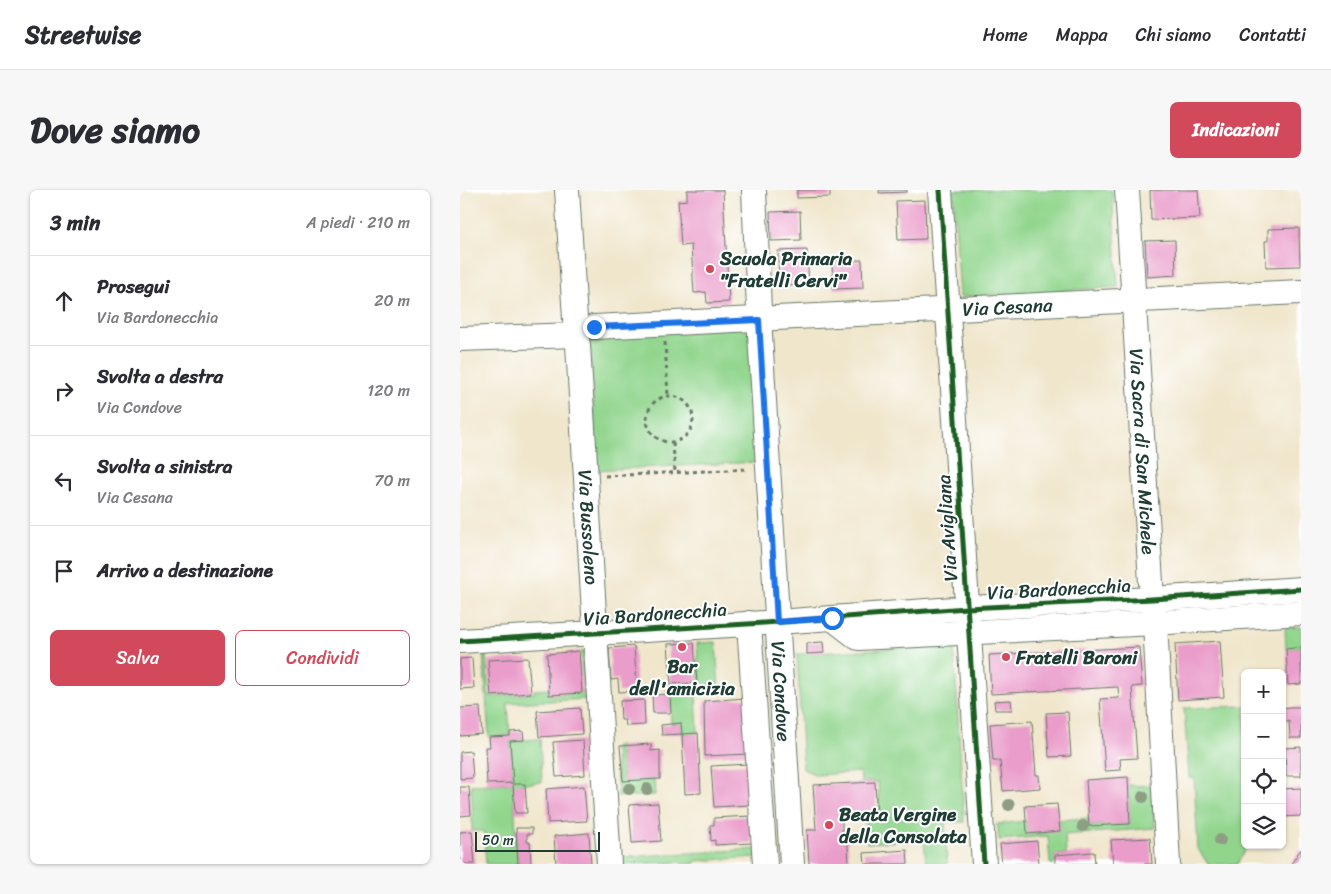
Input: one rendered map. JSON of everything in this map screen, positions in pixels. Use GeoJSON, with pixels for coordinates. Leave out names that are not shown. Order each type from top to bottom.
{"type":"FeatureCollection","features":[{"type":"Feature","properties":{"kind":"street","name":"Via Bussoleno"},"geometry":{"type":"LineString","coordinates":[[567,190],[585,331],[578,345],[609,864]]}},
{"type":"Feature","properties":{"kind":"street","name":"Via Condove"},"geometry":{"type":"LineString","coordinates":[[754,190],[759,320],[792,864]]}},
{"type":"Feature","properties":{"kind":"street","name":"Via Avigliana"},"geometry":{"type":"LineString","coordinates":[[940,190],[984,864]]}},
{"type":"Feature","properties":{"kind":"street","name":"Via Sacra di San Michele"},"geometry":{"type":"LineString","coordinates":[[1127,190],[1155,623],[1168,864]]}},
{"type":"Feature","properties":{"kind":"street","name":"Via Cesana"},"geometry":{"type":"LineString","coordinates":[[460,339],[759,320],[1301,292]]}},
{"type":"Feature","properties":{"kind":"street","name":"Via Bardonecchia"},"geometry":{"type":"LineString","coordinates":[[460,641],[777,622],[967,608],[1152,599],[1301,589]]}},
{"type":"Feature","properties":{"kind":"street","name":"Via Bardonecchia"},"geometry":{"type":"LineString","coordinates":[[832,618],[858,638],[1155,623],[1301,613]]}},
{"type":"Feature","properties":{"kind":"street","name":"Via Condove"},"geometry":{"type":"LineString","coordinates":[[750,623],[765,864]]}},
{"type":"Feature","properties":{"kind":"path"},"geometry":{"type":"LineString","coordinates":[[665,340],[668,396]]}},
{"type":"Feature","properties":{"kind":"path"},"geometry":{"type":"LineString","coordinates":[[668,396],[682,399],[688,404],[694,417],[693,424],[686,437],[673,443],[659,440],[653,435],[647,422],[647,414],[654,402],[668,396]]}},
{"type":"Feature","properties":{"kind":"path"},"geometry":{"type":"LineString","coordinates":[[673,443],[675,472]]}},
{"type":"Feature","properties":{"kind":"path"},"geometry":{"type":"LineString","coordinates":[[602,476],[756,468]]}},
{"type":"Feature","properties":{"kind":"green space"},"geometry":{"type":"Polygon","coordinates":[[[953,190],[1112,190],[1118,287],[960,297],[953,190]]]}},
{"type":"Feature","properties":{"kind":"green space"},"geometry":{"type":"Polygon","coordinates":[[[751,316],[759,462],[597,470],[589,324],[751,316]]]}},
{"type":"Feature","properties":{"kind":"green space"},"geometry":{"type":"Polygon","coordinates":[[[1301,627],[1301,647],[1286,649],[1285,628],[1301,627]]]}},
{"type":"Feature","properties":{"kind":"green space"},"geometry":{"type":"Polygon","coordinates":[[[716,642],[719,691],[696,693],[698,733],[682,734],[681,723],[671,724],[670,694],[667,694],[666,683],[670,683],[671,686],[699,685],[697,643],[716,642]]]}},
{"type":"Feature","properties":{"kind":"green space"},"geometry":{"type":"Polygon","coordinates":[[[954,645],[964,822],[945,822],[947,864],[926,864],[924,840],[867,843],[865,819],[880,818],[878,782],[861,782],[860,772],[817,775],[803,769],[797,654],[954,645]]]}},
{"type":"Feature","properties":{"kind":"green space"},"geometry":{"type":"Polygon","coordinates":[[[581,651],[585,651],[589,699],[508,703],[510,736],[489,737],[483,654],[486,654],[489,696],[534,693],[534,690],[549,689],[550,695],[584,692],[581,651]]]}},
{"type":"Feature","properties":{"kind":"green space"},"geometry":{"type":"Polygon","coordinates":[[[1241,706],[1241,849],[1246,849],[1237,864],[1208,864],[1198,849],[1194,778],[1189,778],[1184,708],[1241,706]]]}},
{"type":"Feature","properties":{"kind":"green space"},"geometry":{"type":"Polygon","coordinates":[[[540,739],[542,782],[513,785],[518,864],[486,864],[484,831],[472,831],[471,785],[513,783],[510,741],[540,739]]]}},
{"type":"Feature","properties":{"kind":"green space"},"geometry":{"type":"Polygon","coordinates":[[[620,746],[623,781],[654,779],[655,795],[618,797],[615,747],[620,746]]]}},
{"type":"Feature","properties":{"kind":"green space"},"geometry":{"type":"Polygon","coordinates":[[[1128,785],[1152,786],[1155,828],[1065,835],[1066,854],[1055,855],[1055,864],[1050,864],[1048,836],[999,840],[997,824],[1026,821],[1028,834],[1059,831],[1059,820],[1088,818],[1089,826],[1130,824],[1128,785]]]}},
{"type":"Feature","properties":{"kind":"green space"},"geometry":{"type":"Polygon","coordinates":[[[757,849],[758,857],[695,861],[694,864],[682,864],[680,862],[622,864],[622,857],[757,849]]]}},
{"type":"Feature","properties":{"kind":"building","name":"Scuola Primaria \"Fratelli Cervi\""},"geometry":{"type":"Polygon","coordinates":[[[687,190],[723,190],[729,302],[707,303],[706,292],[694,293],[691,245],[681,246],[678,201],[687,200],[687,190]]]}},
{"type":"Feature","properties":{"kind":"building"},"geometry":{"type":"Polygon","coordinates":[[[797,190],[830,190],[830,197],[797,198],[797,190]]]}},
{"type":"Feature","properties":{"kind":"building"},"geometry":{"type":"Polygon","coordinates":[[[879,190],[907,190],[907,192],[879,193],[879,190]]]}},
{"type":"Feature","properties":{"kind":"building"},"geometry":{"type":"Polygon","coordinates":[[[1150,190],[1198,190],[1200,218],[1151,220],[1150,190]]]}},
{"type":"Feature","properties":{"kind":"building"},"geometry":{"type":"Polygon","coordinates":[[[925,200],[926,239],[898,240],[896,201],[925,200]]]}},
{"type":"Feature","properties":{"kind":"building"},"geometry":{"type":"Polygon","coordinates":[[[800,211],[801,240],[771,241],[770,212],[800,211]]]}},
{"type":"Feature","properties":{"kind":"building"},"geometry":{"type":"Polygon","coordinates":[[[1299,228],[1300,266],[1266,267],[1265,241],[1268,241],[1268,229],[1299,228]]]}},
{"type":"Feature","properties":{"kind":"building"},"geometry":{"type":"Polygon","coordinates":[[[1175,240],[1176,275],[1147,277],[1145,241],[1175,240]]]}},
{"type":"Feature","properties":{"kind":"building"},"geometry":{"type":"Polygon","coordinates":[[[807,250],[809,285],[779,286],[778,251],[807,250]]]}},
{"type":"Feature","properties":{"kind":"building"},"geometry":{"type":"Polygon","coordinates":[[[862,260],[863,288],[833,289],[832,261],[862,260]]]}},
{"type":"Feature","properties":{"kind":"building"},"geometry":{"type":"Polygon","coordinates":[[[1220,641],[1224,697],[1178,700],[1175,644],[1220,641]]]}},
{"type":"Feature","properties":{"kind":"building"},"geometry":{"type":"Polygon","coordinates":[[[823,642],[824,653],[807,654],[807,643],[823,642]]]}},
{"type":"Feature","properties":{"kind":"building"},"geometry":{"type":"Polygon","coordinates":[[[694,643],[697,683],[671,684],[668,644],[694,643]]]}},
{"type":"Feature","properties":{"kind":"building"},"geometry":{"type":"Polygon","coordinates":[[[634,646],[637,691],[619,692],[618,679],[611,680],[609,648],[634,646]]]}},
{"type":"Feature","properties":{"kind":"building"},"geometry":{"type":"Polygon","coordinates":[[[1139,647],[1142,686],[1132,687],[1137,758],[1120,759],[1121,770],[1105,771],[1100,699],[1119,698],[1118,687],[991,694],[989,655],[1139,647]]]}},
{"type":"Feature","properties":{"kind":"building"},"geometry":{"type":"Polygon","coordinates":[[[1301,647],[1301,684],[1288,685],[1286,649],[1301,647]]]}},
{"type":"Feature","properties":{"kind":"building"},"geometry":{"type":"Polygon","coordinates":[[[579,651],[582,693],[549,695],[547,654],[579,651]]]}},
{"type":"Feature","properties":{"kind":"building"},"geometry":{"type":"Polygon","coordinates":[[[472,658],[474,688],[460,689],[460,659],[472,658]]]}},
{"type":"Feature","properties":{"kind":"building"},"geometry":{"type":"Polygon","coordinates":[[[528,658],[531,693],[491,696],[488,660],[528,658]]]}},
{"type":"Feature","properties":{"kind":"building"},"geometry":{"type":"Polygon","coordinates":[[[670,694],[671,713],[653,713],[652,695],[670,694]]]}},
{"type":"Feature","properties":{"kind":"building"},"geometry":{"type":"Polygon","coordinates":[[[746,698],[750,754],[705,756],[704,701],[746,698]]]}},
{"type":"Feature","properties":{"kind":"building"},"geometry":{"type":"Polygon","coordinates":[[[644,700],[645,725],[626,726],[625,720],[621,720],[620,701],[644,700]]]}},
{"type":"Feature","properties":{"kind":"building"},"geometry":{"type":"Polygon","coordinates":[[[1011,700],[1012,710],[995,710],[994,701],[1011,700]]]}},
{"type":"Feature","properties":{"kind":"building"},"geometry":{"type":"Polygon","coordinates":[[[480,707],[482,734],[460,736],[460,708],[480,707]]]}},
{"type":"Feature","properties":{"kind":"building"},"geometry":{"type":"Polygon","coordinates":[[[1286,707],[1301,707],[1301,738],[1290,738],[1289,721],[1286,721],[1286,707]]]}},
{"type":"Feature","properties":{"kind":"building"},"geometry":{"type":"Polygon","coordinates":[[[580,708],[582,734],[539,737],[537,711],[580,708]]]}},
{"type":"Feature","properties":{"kind":"building"},"geometry":{"type":"Polygon","coordinates":[[[1068,712],[1071,756],[1049,757],[1046,713],[1068,712]]]}},
{"type":"Feature","properties":{"kind":"building"},"geometry":{"type":"Polygon","coordinates":[[[1032,721],[1036,775],[1039,775],[1040,788],[1003,791],[1000,761],[993,761],[990,724],[1032,721]]]}},
{"type":"Feature","properties":{"kind":"building"},"geometry":{"type":"Polygon","coordinates":[[[681,723],[682,734],[662,735],[661,725],[681,723]]]}},
{"type":"Feature","properties":{"kind":"building"},"geometry":{"type":"Polygon","coordinates":[[[523,731],[524,740],[510,741],[513,783],[487,784],[485,747],[490,747],[489,737],[510,736],[510,732],[523,731]]]}},
{"type":"Feature","properties":{"kind":"building"},"geometry":{"type":"Polygon","coordinates":[[[698,733],[701,793],[685,794],[682,734],[698,733]]]}},
{"type":"Feature","properties":{"kind":"building"},"geometry":{"type":"Polygon","coordinates":[[[583,740],[585,775],[556,777],[553,742],[583,740]]]}},
{"type":"Feature","properties":{"kind":"building"},"geometry":{"type":"Polygon","coordinates":[[[651,744],[651,751],[660,750],[660,779],[623,781],[620,746],[651,744]]]}},
{"type":"Feature","properties":{"kind":"building"},"geometry":{"type":"Polygon","coordinates":[[[1301,747],[1301,776],[1286,776],[1286,748],[1301,747]]]}},
{"type":"Feature","properties":{"kind":"building"},"geometry":{"type":"Polygon","coordinates":[[[471,751],[473,778],[460,779],[460,752],[471,751]]]}},
{"type":"Feature","properties":{"kind":"building"},"geometry":{"type":"Polygon","coordinates":[[[748,764],[751,805],[714,807],[711,766],[748,764]]]}},
{"type":"Feature","properties":{"kind":"building"},"geometry":{"type":"Polygon","coordinates":[[[1128,777],[1130,824],[1089,826],[1086,780],[1128,777]]]}},
{"type":"Feature","properties":{"kind":"building","name":"Beata Vergine della Consolata"},"geometry":{"type":"Polygon","coordinates":[[[875,782],[877,818],[842,820],[842,831],[847,830],[849,864],[809,864],[807,830],[816,830],[813,785],[875,782]]]}},
{"type":"Feature","properties":{"kind":"building"},"geometry":{"type":"Polygon","coordinates":[[[513,784],[525,784],[527,813],[515,813],[513,784]]]}},
{"type":"Feature","properties":{"kind":"building"},"geometry":{"type":"Polygon","coordinates":[[[584,786],[587,821],[548,823],[546,789],[584,786]]]}},
{"type":"Feature","properties":{"kind":"building"},"geometry":{"type":"Polygon","coordinates":[[[460,787],[469,787],[471,815],[460,816],[460,787]]]}},
{"type":"Feature","properties":{"kind":"building"},"geometry":{"type":"Polygon","coordinates":[[[1301,788],[1301,816],[1286,817],[1286,789],[1301,788]]]}},
{"type":"Feature","properties":{"kind":"building"},"geometry":{"type":"Polygon","coordinates":[[[658,803],[661,841],[632,843],[629,805],[658,803]]]}},
{"type":"Feature","properties":{"kind":"building"},"geometry":{"type":"Polygon","coordinates":[[[1057,804],[1060,831],[1027,834],[1025,806],[1057,804]]]}},
{"type":"Feature","properties":{"kind":"building"},"geometry":{"type":"Polygon","coordinates":[[[750,816],[752,843],[715,845],[715,840],[711,841],[710,825],[714,825],[714,818],[750,816]]]}},
{"type":"Feature","properties":{"kind":"building"},"geometry":{"type":"Polygon","coordinates":[[[516,828],[532,828],[532,834],[527,834],[527,842],[530,842],[531,864],[518,864],[516,828]]]}},
{"type":"Feature","properties":{"kind":"building"},"geometry":{"type":"Polygon","coordinates":[[[472,831],[475,864],[460,864],[460,832],[472,831]]]}},
{"type":"Feature","properties":{"kind":"building"},"geometry":{"type":"Polygon","coordinates":[[[589,833],[591,864],[556,864],[554,836],[589,833]]]}},
{"type":"Feature","properties":{"kind":"building"},"geometry":{"type":"Polygon","coordinates":[[[1150,838],[1152,864],[1113,864],[1111,840],[1150,838]]]}},
{"type":"Feature","properties":{"kind":"building"},"geometry":{"type":"Polygon","coordinates":[[[1037,841],[1039,864],[1002,864],[1000,844],[1037,841]]]}},
{"type":"Feature","properties":{"kind":"building"},"geometry":{"type":"Polygon","coordinates":[[[1301,849],[1301,864],[1291,864],[1301,849]]]}},
{"type":"Feature","properties":{"kind":"building"},"geometry":{"type":"Polygon","coordinates":[[[907,850],[908,864],[865,864],[864,853],[907,850]]]}},
{"type":"Feature","properties":{"kind":"building"},"geometry":{"type":"Polygon","coordinates":[[[1094,852],[1095,864],[1055,864],[1055,855],[1094,852]]]}},
{"type":"Feature","properties":{"kind":"cycle path"},"geometry":{"type":"LineString","coordinates":[[940,190],[984,864]]}},
{"type":"Feature","properties":{"kind":"cycle path"},"geometry":{"type":"LineString","coordinates":[[460,641],[764,623],[967,608],[1152,599],[1301,589]]}},
{"type":"Feature","properties":{"kind":"place","name":"Scuola Primaria \"Fratelli Cervi\""},"geometry":{"type":"Point","coordinates":[710,269]}},
{"type":"Feature","properties":{"kind":"place","name":"Bar dell'amicizia"},"geometry":{"type":"Point","coordinates":[682,647]}},
{"type":"Feature","properties":{"kind":"place","name":"Fratelli Baroni"},"geometry":{"type":"Point","coordinates":[1006,657]}},
{"type":"Feature","properties":{"kind":"place","name":"Beata Vergine della Consolata"},"geometry":{"type":"Point","coordinates":[829,825]}},
{"type":"Feature","properties":{"kind":"route"},"geometry":{"type":"LineString","coordinates":[[594,327],[759,320],[777,622],[832,618]]}}]}
